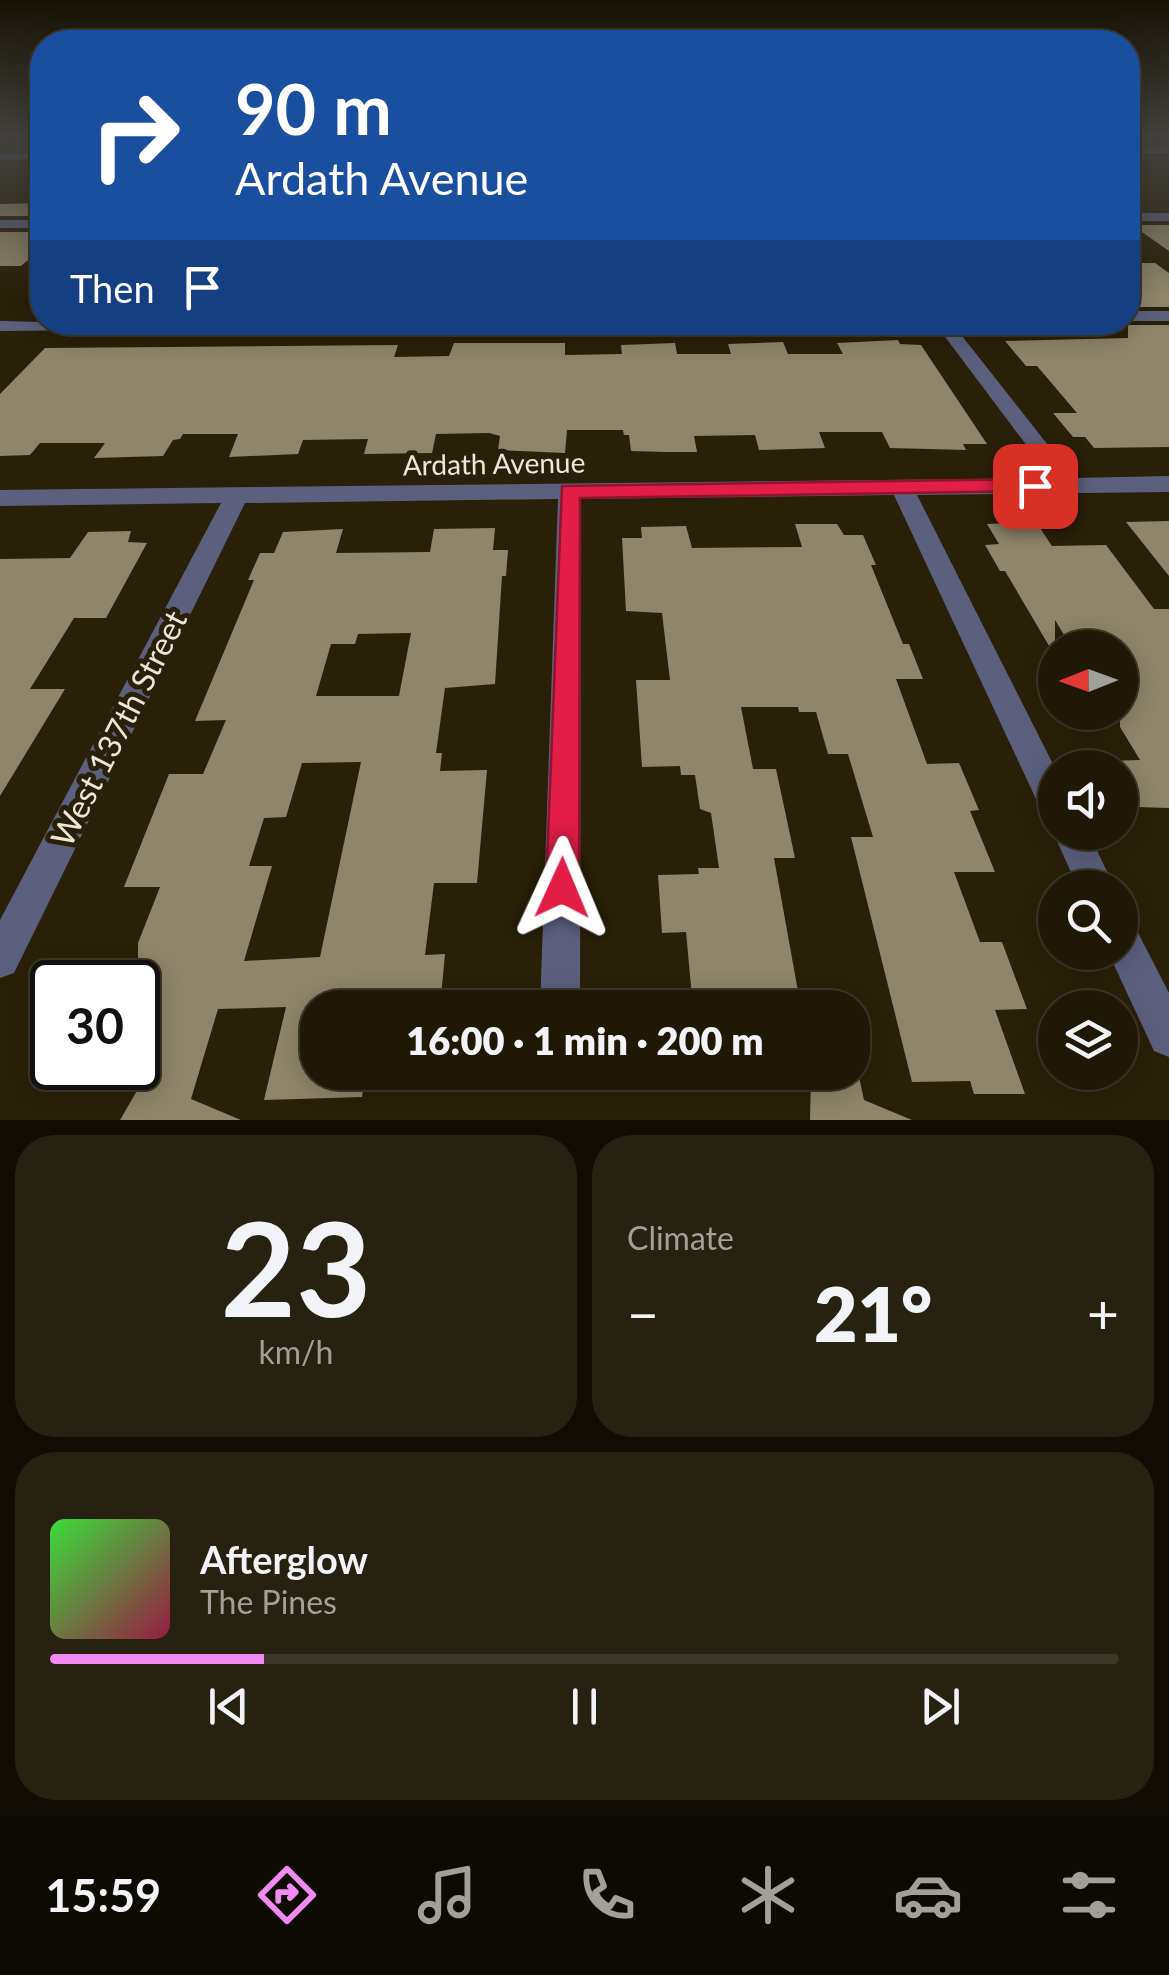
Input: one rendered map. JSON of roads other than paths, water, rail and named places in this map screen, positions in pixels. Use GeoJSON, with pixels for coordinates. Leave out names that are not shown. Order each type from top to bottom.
{"type":"FeatureCollection","features":[{"type":"Feature","properties":{"kind":"street"},"geometry":{"type":"LineString","coordinates":[[1140,217],[1169,217]]}},
{"type":"Feature","properties":{"kind":"street"},"geometry":{"type":"LineString","coordinates":[[0,224],[30,224]]}},
{"type":"Feature","properties":{"kind":"street"},"geometry":{"type":"LineString","coordinates":[[1140,316],[1169,316]]}},
{"type":"Feature","properties":{"kind":"street"},"geometry":{"type":"LineString","coordinates":[[0,326],[30,326]]}},
{"type":"Feature","properties":{"kind":"street"},"geometry":{"type":"LineString","coordinates":[[952,335],[1068,486]]}},
{"type":"Feature","properties":{"kind":"street","name":"Ardath Avenue"},"geometry":{"type":"LineString","coordinates":[[0,498],[1169,484]]}},
{"type":"Feature","properties":{"kind":"street"},"geometry":{"type":"LineString","coordinates":[[902,488],[1038,767]]}},
{"type":"Feature","properties":{"kind":"street"},"geometry":{"type":"LineString","coordinates":[[560,990],[570,492]]}},
{"type":"Feature","properties":{"kind":"street","name":"West 137th Street"},"geometry":{"type":"LineString","coordinates":[[0,959],[236,497]]}},
{"type":"Feature","properties":{"kind":"street"},"geometry":{"type":"LineString","coordinates":[[1137,970],[1169,1036]]}}]}
